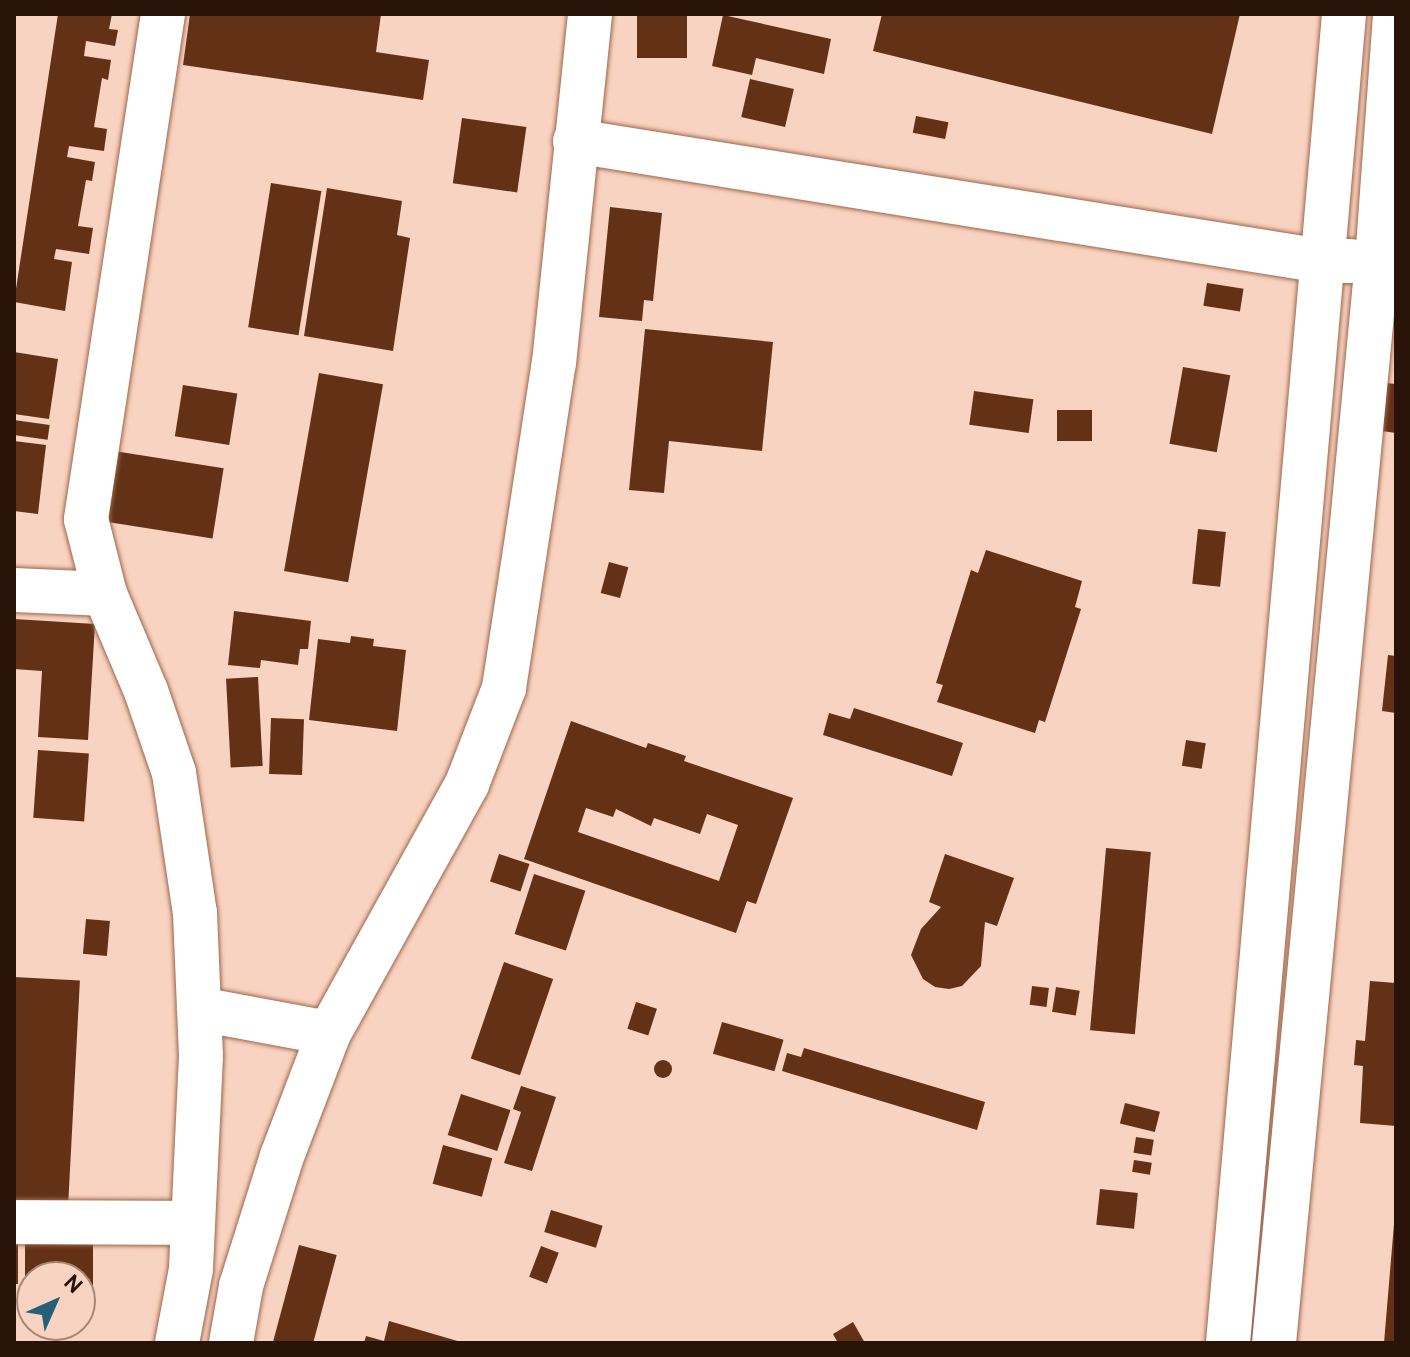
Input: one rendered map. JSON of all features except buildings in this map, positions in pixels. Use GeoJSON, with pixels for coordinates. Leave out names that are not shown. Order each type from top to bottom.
{"type":"FeatureCollection","features":[{"type":"Feature","properties":{"kind":"street"},"geometry":{"type":"LineString","coordinates":[[163,14],[86,519],[105,594],[146,691],[174,773],[195,913],[201,1056],[191,1269],[178,1339],[232,1342],[241,1286],[282,1156],[329,1033],[467,784],[504,688],[554,363],[590,14]]}},
{"type":"Feature","properties":{"kind":"street"},"geometry":{"type":"LineString","coordinates":[[1228,1343],[1344,14]]}},
{"type":"Feature","properties":{"kind":"street"},"geometry":{"type":"LineString","coordinates":[[1274,1343],[1377,261],[1395,14]]}},
{"type":"Feature","properties":{"kind":"street"},"geometry":{"type":"LineString","coordinates":[[575,141],[1322,261],[1377,261]]}},
{"type":"Feature","properties":{"kind":"street"},"geometry":{"type":"LineString","coordinates":[[14,590],[105,594]]}},
{"type":"Feature","properties":{"kind":"street"},"geometry":{"type":"LineString","coordinates":[[199,1009],[329,1033]]}},
{"type":"Feature","properties":{"kind":"street"},"geometry":{"type":"LineString","coordinates":[[14,1222],[193,1223]]}}]}
